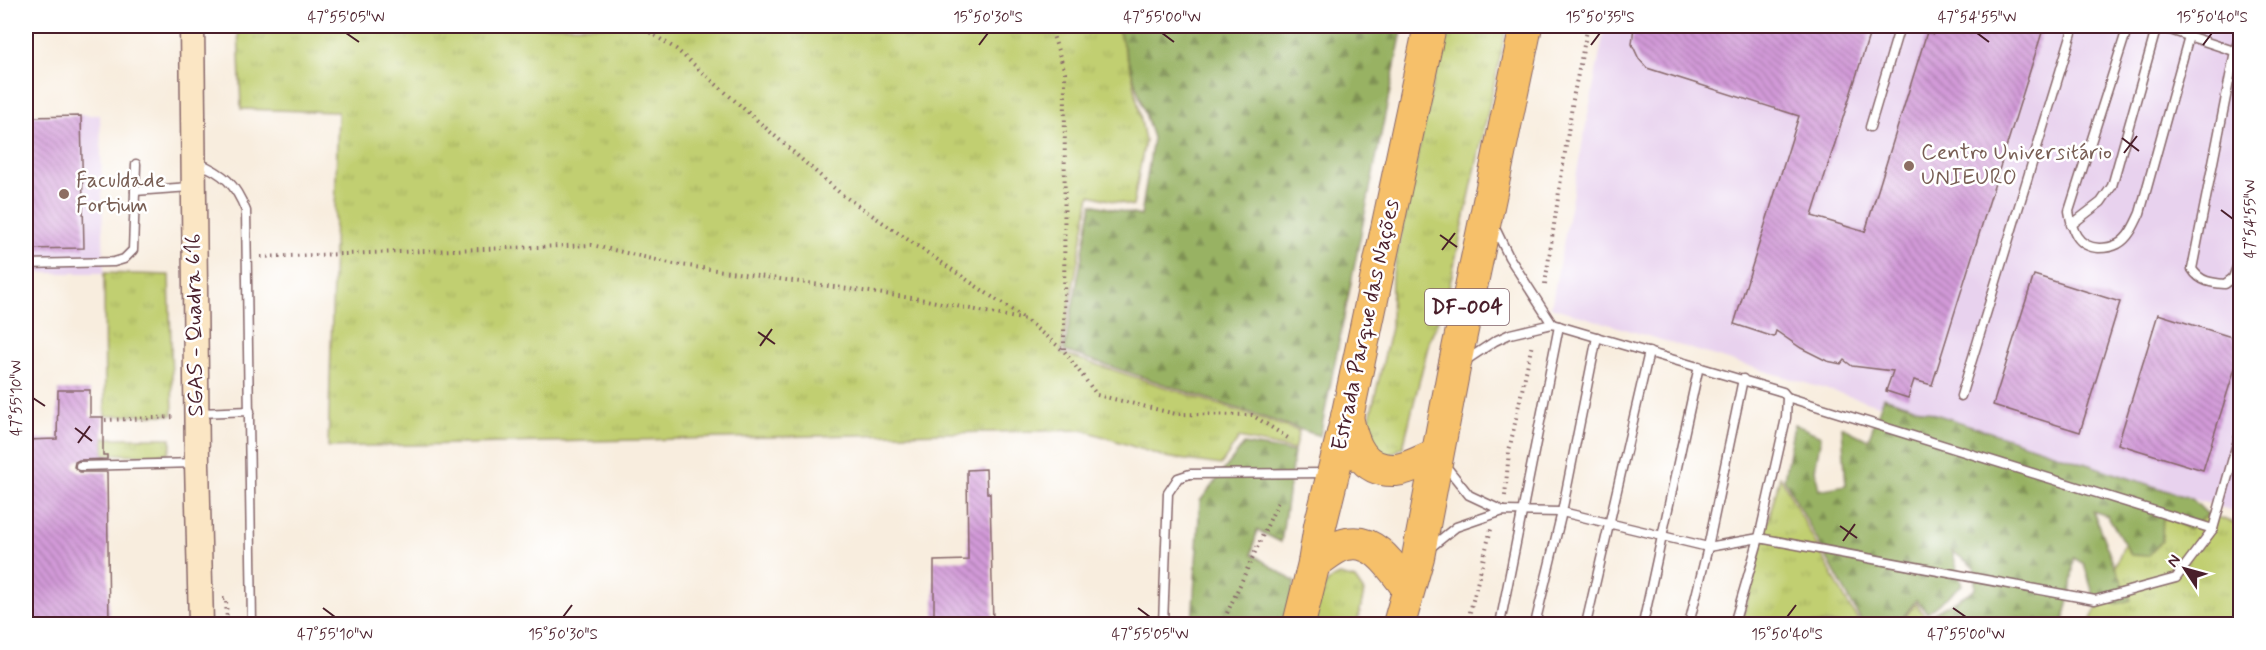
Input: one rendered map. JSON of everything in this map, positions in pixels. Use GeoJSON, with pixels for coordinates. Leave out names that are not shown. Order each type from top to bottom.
{"type":"FeatureCollection","features":[{"type":"Feature","properties":{"kind":"highway","name":"Estrada Parque das Nações"},"geometry":{"type":"LineString","coordinates":[[1299,624],[1347,417],[1430,26]]}},
{"type":"Feature","properties":{"kind":"highway","name":"DF-004"},"geometry":{"type":"LineString","coordinates":[[1399,624],[1418,557],[1454,368],[1526,26]]}},
{"type":"Feature","properties":{"kind":"highway"},"geometry":{"type":"LineString","coordinates":[[1347,417],[1352,440],[1363,460],[1380,469],[1398,470],[1437,455]]}},
{"type":"Feature","properties":{"kind":"highway"},"geometry":{"type":"LineString","coordinates":[[1314,563],[1340,546],[1360,544],[1378,552],[1408,588]]}},
{"type":"Feature","properties":{"kind":"street","name":"SGAS - Quadra 616"},"geometry":{"type":"LineString","coordinates":[[192,26],[194,187],[186,409],[196,463],[201,624]]}},
{"type":"Feature","properties":{"kind":"lane"},"geometry":{"type":"LineString","coordinates":[[1870,127],[1900,26]]}},
{"type":"Feature","properties":{"kind":"lane"},"geometry":{"type":"LineString","coordinates":[[1961,396],[2074,26]]}},
{"type":"Feature","properties":{"kind":"lane"},"geometry":{"type":"LineString","coordinates":[[2128,26],[2069,211],[2075,235],[2082,243],[2091,247],[2108,248],[2120,244],[2132,231],[2140,213],[2189,36]]}},
{"type":"Feature","properties":{"kind":"lane"},"geometry":{"type":"LineString","coordinates":[[2071,225],[2101,202],[2112,186],[2157,26],[2238,52]]}},
{"type":"Feature","properties":{"kind":"lane"},"geometry":{"type":"LineString","coordinates":[[2241,34],[2192,269],[2203,280],[2226,284],[2233,278],[2241,259]]}},
{"type":"Feature","properties":{"kind":"lane"},"geometry":{"type":"LineString","coordinates":[[194,160],[220,172],[239,192],[246,211],[252,624]]}},
{"type":"Feature","properties":{"kind":"lane"},"geometry":{"type":"LineString","coordinates":[[26,264],[114,262],[124,259],[133,250],[136,164]]}},
{"type":"Feature","properties":{"kind":"lane"},"geometry":{"type":"LineString","coordinates":[[135,191],[194,187]]}},
{"type":"Feature","properties":{"kind":"lane"},"geometry":{"type":"LineString","coordinates":[[1487,211],[1509,257],[1556,325],[1523,511],[1500,624]]}},
{"type":"Feature","properties":{"kind":"lane"},"geometry":{"type":"LineString","coordinates":[[1454,368],[1495,341],[1510,334],[1556,325],[1743,379],[1783,392],[1787,398],[2213,529]]}},
{"type":"Feature","properties":{"kind":"lane"},"geometry":{"type":"LineString","coordinates":[[1535,624],[1562,512],[1597,337]]}},
{"type":"Feature","properties":{"kind":"lane"},"geometry":{"type":"LineString","coordinates":[[1586,624],[1649,352]]}},
{"type":"Feature","properties":{"kind":"lane"},"geometry":{"type":"LineString","coordinates":[[1643,624],[1699,366]]}},
{"type":"Feature","properties":{"kind":"lane"},"geometry":{"type":"LineString","coordinates":[[1689,624],[1708,547],[1743,379]]}},
{"type":"Feature","properties":{"kind":"lane"},"geometry":{"type":"LineString","coordinates":[[1734,624],[1759,538],[1785,418],[1787,398]]}},
{"type":"Feature","properties":{"kind":"lane"},"geometry":{"type":"LineString","coordinates":[[186,409],[250,411]]}},
{"type":"Feature","properties":{"kind":"lane"},"geometry":{"type":"LineString","coordinates":[[1418,557],[1456,527],[1503,511],[1562,512],[1708,547],[1759,538],[2095,600],[2176,578],[2213,529],[2241,433]]}},
{"type":"Feature","properties":{"kind":"lane"},"geometry":{"type":"LineString","coordinates":[[1437,455],[1469,495],[1503,511]]}},
{"type":"Feature","properties":{"kind":"lane"},"geometry":{"type":"LineString","coordinates":[[80,466],[196,463]]}},
{"type":"Feature","properties":{"kind":"lane"},"geometry":{"type":"LineString","coordinates":[[1163,624],[1168,493],[1178,478],[1190,474],[1333,473]]}},
{"type":"Feature","properties":{"kind":"path"},"geometry":{"type":"LineString","coordinates":[[640,26],[676,49],[841,194],[1026,320],[1064,351],[1097,395],[1176,414],[1252,415],[1288,438]]}},
{"type":"Feature","properties":{"kind":"path"},"geometry":{"type":"LineString","coordinates":[[1050,26],[1065,72],[1064,351]]}},
{"type":"Feature","properties":{"kind":"path"},"geometry":{"type":"LineString","coordinates":[[247,257],[592,245],[674,264],[926,300],[1026,320]]}},
{"type":"Feature","properties":{"kind":"path"},"geometry":{"type":"LineString","coordinates":[[105,420],[175,417],[186,409]]}},
{"type":"Feature","properties":{"kind":"path"},"geometry":{"type":"LineString","coordinates":[[1222,624],[1278,502]]}},
{"type":"Feature","properties":{"kind":"shaded area","name":"Centro Universitário UNIEURO"},"geometry":{"type":"Polygon","coordinates":[[[1605,26],[2240,26],[2240,513],[1551,307],[1605,26]]]}},
{"type":"Feature","properties":{"kind":"shaded area","name":"Faculdade Fortium"},"geometry":{"type":"Polygon","coordinates":[[[26,115],[100,115],[104,273],[26,273],[26,115]]]}},
{"type":"Feature","properties":{"kind":"green space"},"geometry":{"type":"Polygon","coordinates":[[[238,26],[1123,26],[1145,141],[1133,206],[1090,195],[1061,353],[1299,431],[1294,450],[1239,438],[1221,465],[1165,457],[1083,430],[328,447],[338,112],[241,109],[238,26]]]}},
{"type":"Feature","properties":{"kind":"green space"},"geometry":{"type":"Polygon","coordinates":[[[1117,26],[1403,26],[1320,436],[1064,351],[1092,204],[1141,216],[1153,138],[1117,26]]]}},
{"type":"Feature","properties":{"kind":"green space"},"geometry":{"type":"Polygon","coordinates":[[[1445,26],[1507,26],[1447,297],[1429,342],[1403,447],[1390,455],[1376,452],[1366,434],[1391,328],[1392,277],[1445,26]]]}},
{"type":"Feature","properties":{"kind":"green space"},"geometry":{"type":"Polygon","coordinates":[[[104,273],[169,275],[173,415],[105,416],[104,273]]]}},
{"type":"Feature","properties":{"kind":"green space"},"geometry":{"type":"Polygon","coordinates":[[[1884,397],[2192,499],[2208,515],[2188,529],[2163,514],[2162,541],[2148,556],[2131,555],[2108,516],[2093,511],[2111,558],[2131,600],[2116,604],[2095,600],[2084,564],[2074,558],[2070,595],[2063,624],[1923,624],[1927,617],[1975,589],[1975,568],[1952,551],[1962,585],[1927,613],[1916,600],[1898,624],[1863,624],[1784,479],[1794,424],[1821,436],[1815,470],[1819,490],[1846,485],[1842,427],[1868,440],[1884,397]]]}},
{"type":"Feature","properties":{"kind":"green space"},"geometry":{"type":"Polygon","coordinates":[[[104,438],[171,438],[171,446],[168,453],[156,455],[104,454],[104,438]]]}},
{"type":"Feature","properties":{"kind":"green space"},"geometry":{"type":"Polygon","coordinates":[[[1244,444],[1294,452],[1281,542],[1257,530],[1252,554],[1295,582],[1284,624],[1192,624],[1200,501],[1244,444]]]}},
{"type":"Feature","properties":{"kind":"green space"},"geometry":{"type":"Polygon","coordinates":[[[1780,476],[1849,606],[1861,624],[1741,624],[1780,476]]]}},
{"type":"Feature","properties":{"kind":"green space"},"geometry":{"type":"Polygon","coordinates":[[[2148,492],[2240,525],[2240,624],[2089,624],[2148,492]]]}},
{"type":"Feature","properties":{"kind":"green space"},"geometry":{"type":"Polygon","coordinates":[[[1340,575],[1355,579],[1364,592],[1357,624],[1314,624],[1323,588],[1333,578],[1340,575]]]}},
{"type":"Feature","properties":{"kind":"green space"},"geometry":{"type":"Polygon","coordinates":[[[1916,603],[1925,616],[1922,624],[1899,624],[1916,603]]]}},
{"type":"Feature","properties":{"kind":"building"},"geometry":{"type":"Polygon","coordinates":[[[1634,26],[1872,26],[1812,216],[1865,232],[1927,32],[1933,34],[1936,26],[1945,26],[1964,32],[1966,26],[2044,26],[1932,385],[1914,380],[1908,398],[1886,391],[1893,371],[1852,366],[1844,360],[1841,364],[1827,361],[1801,348],[1776,331],[1774,337],[1734,324],[1799,116],[1647,68],[1639,59],[1632,44],[1634,26]]]}},
{"type":"Feature","properties":{"kind":"building","name":"Faculdade Fortium"},"geometry":{"type":"Polygon","coordinates":[[[81,116],[84,248],[26,249],[26,117],[81,116]]]}},
{"type":"Feature","properties":{"kind":"building"},"geometry":{"type":"Polygon","coordinates":[[[2034,275],[2120,302],[2080,432],[1993,405],[2034,275]]]}},
{"type":"Feature","properties":{"kind":"building"},"geometry":{"type":"Polygon","coordinates":[[[2158,314],[2241,340],[2241,349],[2203,470],[2118,444],[2158,314]]]}},
{"type":"Feature","properties":{"kind":"building"},"geometry":{"type":"Polygon","coordinates":[[[58,390],[90,390],[90,417],[103,417],[103,455],[107,455],[107,459],[79,460],[75,462],[74,467],[80,472],[107,472],[109,624],[26,624],[26,440],[57,439],[58,390]]]}},
{"type":"Feature","properties":{"kind":"building"},"geometry":{"type":"Polygon","coordinates":[[[986,469],[987,493],[990,493],[993,624],[934,624],[934,561],[968,560],[967,470],[986,469]]]}},
{"type":"Feature","properties":{"kind":"place","name":"Centro Universitário UNIEURO"},"geometry":{"type":"Point","coordinates":[1909,166]}},
{"type":"Feature","properties":{"kind":"place","name":"Faculdade Fortium"},"geometry":{"type":"Point","coordinates":[64,194]}}]}
